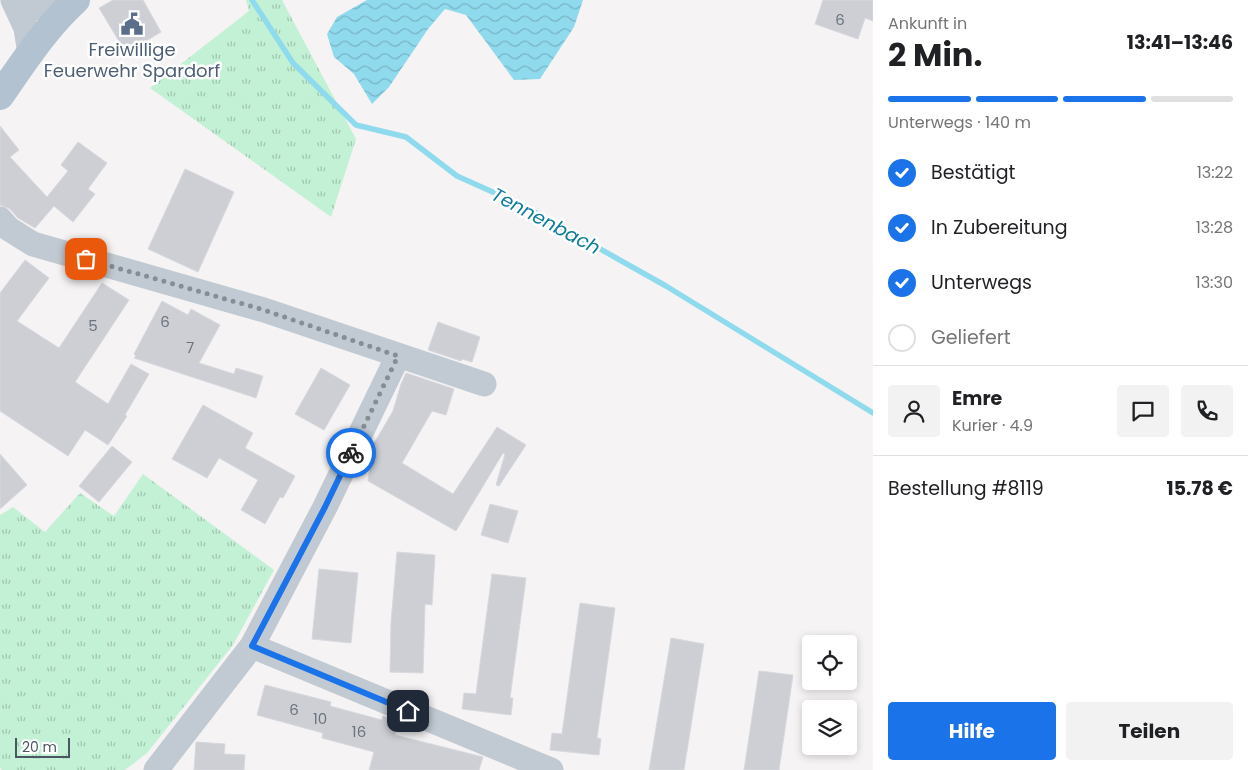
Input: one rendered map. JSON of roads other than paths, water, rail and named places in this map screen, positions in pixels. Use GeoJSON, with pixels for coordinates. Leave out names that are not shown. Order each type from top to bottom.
{"type":"FeatureCollection","features":[{"type":"Feature","properties":{"kind":"main road"},"geometry":{"type":"LineString","coordinates":[[0,96],[30,54],[72,4]]}},
{"type":"Feature","properties":{"kind":"street"},"geometry":{"type":"LineString","coordinates":[[14,1],[40,8],[72,4]]}},
{"type":"Feature","properties":{"kind":"street"},"geometry":{"type":"LineString","coordinates":[[14,1],[26,28],[30,54]]}},
{"type":"Feature","properties":{"kind":"street"},"geometry":{"type":"LineString","coordinates":[[0,219],[9,228],[33,244],[264,310],[484,384]]}},
{"type":"Feature","properties":{"kind":"street"},"geometry":{"type":"LineString","coordinates":[[156,770],[252,646],[325,507],[398,356]]}},
{"type":"Feature","properties":{"kind":"street"},"geometry":{"type":"LineString","coordinates":[[252,646],[551,770]]}},
{"type":"Feature","properties":{"kind":"water"},"geometry":{"type":"Polygon","coordinates":[[[367,0],[583,0],[574,27],[540,79],[514,80],[466,15],[445,9],[428,29],[389,87],[372,104],[354,74],[334,57],[327,34],[337,17],[367,0]]]}},
{"type":"Feature","properties":{"kind":"waterway","name":"Tennenbach"},"geometry":{"type":"LineString","coordinates":[[252,0],[293,63],[356,125],[406,137],[457,176],[522,205],[666,286],[873,413]]}},
{"type":"Feature","properties":{"kind":"place","name":"Freiwillige Feuerwehr Spardorf"},"geometry":{"type":"Point","coordinates":[132,24]}}]}
